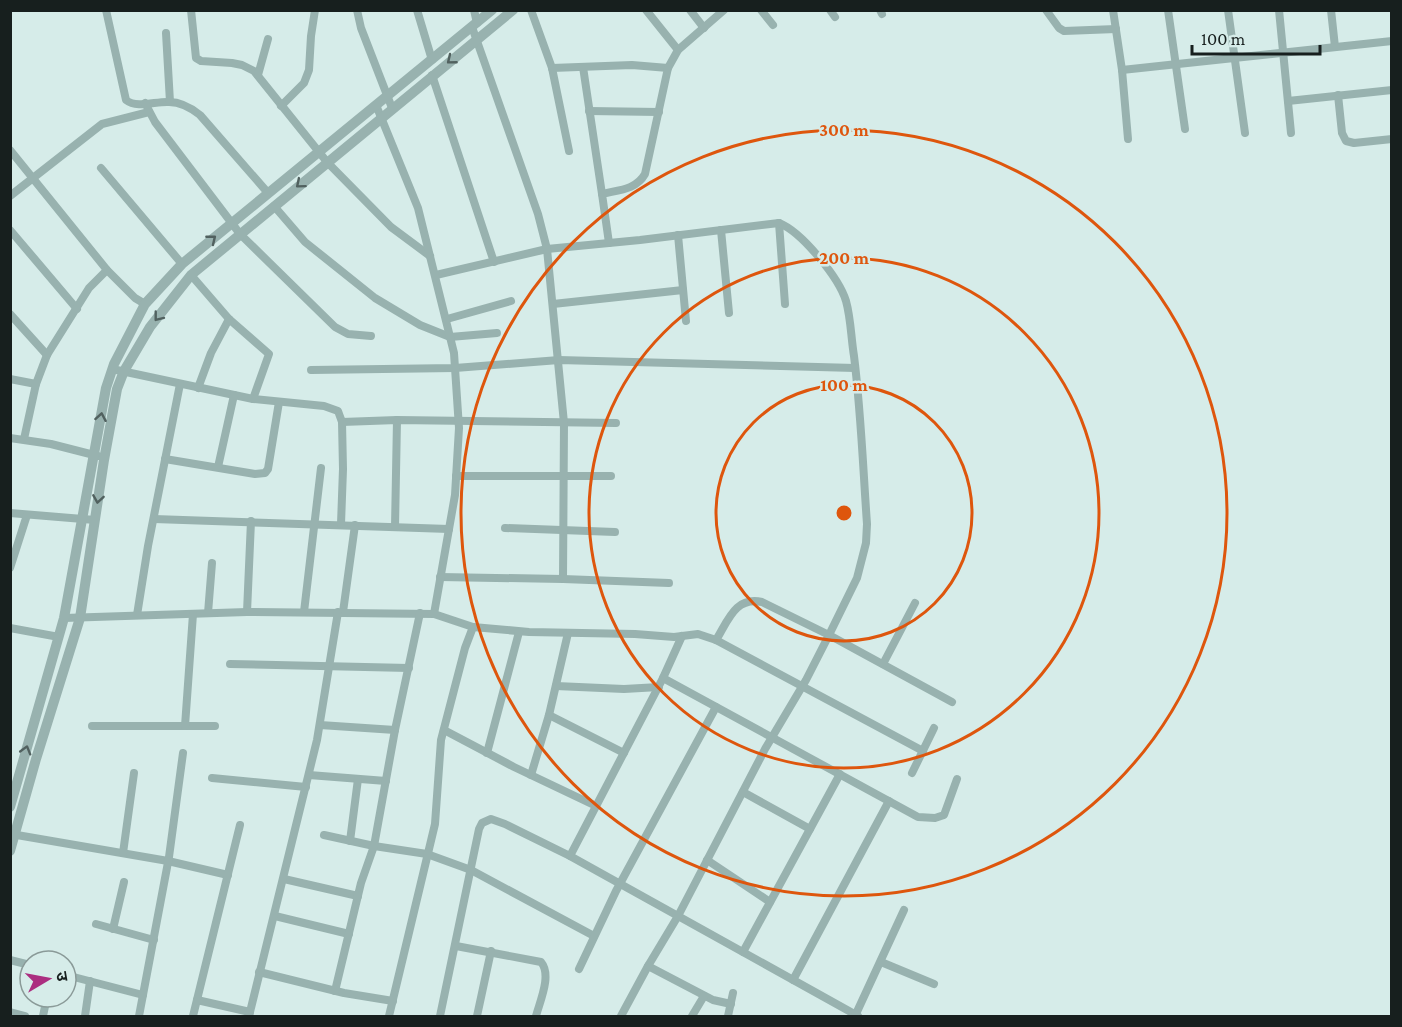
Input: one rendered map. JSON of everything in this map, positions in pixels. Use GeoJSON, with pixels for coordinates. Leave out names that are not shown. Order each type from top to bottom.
{"type":"FeatureCollection","features":[{"type":"Feature","properties":{"kind":"street"},"geometry":{"type":"LineString","coordinates":[[106,10],[126,100],[147,108],[231,224],[335,327],[348,334],[371,336]]}},
{"type":"Feature","properties":{"kind":"street"},"geometry":{"type":"LineString","coordinates":[[191,10],[194,53],[198,60],[242,65],[258,75],[327,162],[392,227],[431,256]]}},
{"type":"Feature","properties":{"kind":"street"},"geometry":{"type":"LineString","coordinates":[[281,106],[304,83],[309,70],[315,10]]}},
{"type":"Feature","properties":{"kind":"street"},"geometry":{"type":"LineString","coordinates":[[357,10],[361,28],[392,108]]}},
{"type":"Feature","properties":{"kind":"street"},"geometry":{"type":"LineString","coordinates":[[417,10],[432,60]]}},
{"type":"Feature","properties":{"kind":"street"},"geometry":{"type":"LineString","coordinates":[[474,10],[477,39],[538,214],[547,249],[564,423],[563,579]]}},
{"type":"Feature","properties":{"kind":"street"},"geometry":{"type":"LineString","coordinates":[[10,851],[13,834],[80,618],[95,520],[106,388],[112,369],[145,304],[182,264],[492,10]]}},
{"type":"Feature","properties":{"kind":"street"},"geometry":{"type":"LineString","coordinates":[[10,807],[64,618],[82,519],[117,389],[124,371],[150,327],[191,275],[513,10]]}},
{"type":"Feature","properties":{"kind":"street"},"geometry":{"type":"LineString","coordinates":[[531,10],[552,69],[568,151]]}},
{"type":"Feature","properties":{"kind":"street"},"geometry":{"type":"LineString","coordinates":[[646,10],[678,50]]}},
{"type":"Feature","properties":{"kind":"street"},"geometry":{"type":"LineString","coordinates":[[690,10],[704,28]]}},
{"type":"Feature","properties":{"kind":"street"},"geometry":{"type":"LineString","coordinates":[[602,194],[641,182],[660,112],[668,68],[678,50],[724,10]]}},
{"type":"Feature","properties":{"kind":"street"},"geometry":{"type":"LineString","coordinates":[[761,10],[772,25]]}},
{"type":"Feature","properties":{"kind":"street"},"geometry":{"type":"LineString","coordinates":[[1046,10],[1059,28],[1064,31],[1116,29]]}},
{"type":"Feature","properties":{"kind":"street"},"geometry":{"type":"LineString","coordinates":[[1113,10],[1122,70],[1128,139]]}},
{"type":"Feature","properties":{"kind":"street"},"geometry":{"type":"LineString","coordinates":[[1168,10],[1185,129]]}},
{"type":"Feature","properties":{"kind":"street"},"geometry":{"type":"LineString","coordinates":[[1228,10],[1245,133]]}},
{"type":"Feature","properties":{"kind":"street"},"geometry":{"type":"LineString","coordinates":[[1279,10],[1291,133]]}},
{"type":"Feature","properties":{"kind":"street"},"geometry":{"type":"LineString","coordinates":[[1331,10],[1335,47]]}},
{"type":"Feature","properties":{"kind":"street"},"geometry":{"type":"LineString","coordinates":[[165,33],[170,102]]}},
{"type":"Feature","properties":{"kind":"street"},"geometry":{"type":"LineString","coordinates":[[258,75],[268,39]]}},
{"type":"Feature","properties":{"kind":"street"},"geometry":{"type":"LineString","coordinates":[[1122,70],[1392,41]]}},
{"type":"Feature","properties":{"kind":"street"},"geometry":{"type":"LineString","coordinates":[[552,69],[632,65],[668,68]]}},
{"type":"Feature","properties":{"kind":"street"},"geometry":{"type":"LineString","coordinates":[[583,67],[609,243]]}},
{"type":"Feature","properties":{"kind":"street"},"geometry":{"type":"LineString","coordinates":[[432,75],[494,262]]}},
{"type":"Feature","properties":{"kind":"street"},"geometry":{"type":"LineString","coordinates":[[1288,101],[1392,90]]}},
{"type":"Feature","properties":{"kind":"street"},"geometry":{"type":"LineString","coordinates":[[1338,95],[1342,133],[1346,141],[1353,143],[1392,139]]}},
{"type":"Feature","properties":{"kind":"street"},"geometry":{"type":"LineString","coordinates":[[10,196],[102,124],[170,102],[189,106],[200,115],[268,194]]}},
{"type":"Feature","properties":{"kind":"street"},"geometry":{"type":"LineString","coordinates":[[376,105],[418,208],[454,353],[459,423],[456,476],[434,614]]}},
{"type":"Feature","properties":{"kind":"street"},"geometry":{"type":"LineString","coordinates":[[589,111],[660,112]]}},
{"type":"Feature","properties":{"kind":"street"},"geometry":{"type":"LineString","coordinates":[[10,150],[107,270],[135,298],[145,304]]}},
{"type":"Feature","properties":{"kind":"street"},"geometry":{"type":"LineString","coordinates":[[101,168],[182,264]]}},
{"type":"Feature","properties":{"kind":"street"},"geometry":{"type":"LineString","coordinates":[[274,206],[305,242],[375,298],[420,324],[450,337],[497,333]]}},
{"type":"Feature","properties":{"kind":"street"},"geometry":{"type":"LineString","coordinates":[[436,275],[547,249],[779,223],[788,226],[800,237],[839,286],[846,299],[855,368],[867,524],[866,543],[857,578],[802,686],[772,737],[678,916],[621,1017]]}},
{"type":"Feature","properties":{"kind":"street"},"geometry":{"type":"LineString","coordinates":[[779,223],[785,304]]}},
{"type":"Feature","properties":{"kind":"street"},"geometry":{"type":"LineString","coordinates":[[10,230],[77,309]]}},
{"type":"Feature","properties":{"kind":"street"},"geometry":{"type":"LineString","coordinates":[[721,230],[729,313]]}},
{"type":"Feature","properties":{"kind":"street"},"geometry":{"type":"LineString","coordinates":[[678,235],[686,321]]}},
{"type":"Feature","properties":{"kind":"street"},"geometry":{"type":"LineString","coordinates":[[24,439],[36,384],[46,355],[89,288],[107,270]]}},
{"type":"Feature","properties":{"kind":"street"},"geometry":{"type":"LineString","coordinates":[[191,275],[229,319],[269,354],[253,399]]}},
{"type":"Feature","properties":{"kind":"street"},"geometry":{"type":"LineString","coordinates":[[553,304],[683,290]]}},
{"type":"Feature","properties":{"kind":"street"},"geometry":{"type":"LineString","coordinates":[[447,319],[511,302]]}},
{"type":"Feature","properties":{"kind":"street"},"geometry":{"type":"LineString","coordinates":[[10,315],[46,355]]}},
{"type":"Feature","properties":{"kind":"street"},"geometry":{"type":"LineString","coordinates":[[198,388],[211,353],[229,319]]}},
{"type":"Feature","properties":{"kind":"street"},"geometry":{"type":"LineString","coordinates":[[311,370],[455,368],[559,360],[855,368]]}},
{"type":"Feature","properties":{"kind":"street"},"geometry":{"type":"LineString","coordinates":[[112,369],[253,399],[338,411],[342,422],[341,524]]}},
{"type":"Feature","properties":{"kind":"street"},"geometry":{"type":"LineString","coordinates":[[10,379],[36,384]]}},
{"type":"Feature","properties":{"kind":"street"},"geometry":{"type":"LineString","coordinates":[[137,615],[180,384]]}},
{"type":"Feature","properties":{"kind":"street"},"geometry":{"type":"LineString","coordinates":[[218,467],[234,395]]}},
{"type":"Feature","properties":{"kind":"street"},"geometry":{"type":"LineString","coordinates":[[165,459],[255,474],[265,473],[268,469],[279,402]]}},
{"type":"Feature","properties":{"kind":"street"},"geometry":{"type":"LineString","coordinates":[[342,422],[397,420],[459,423],[616,423]]}},
{"type":"Feature","properties":{"kind":"street"},"geometry":{"type":"LineString","coordinates":[[395,527],[397,420]]}},
{"type":"Feature","properties":{"kind":"street"},"geometry":{"type":"LineString","coordinates":[[10,438],[100,456]]}},
{"type":"Feature","properties":{"kind":"street"},"geometry":{"type":"LineString","coordinates":[[304,612],[321,468]]}},
{"type":"Feature","properties":{"kind":"street"},"geometry":{"type":"LineString","coordinates":[[456,476],[611,476]]}},
{"type":"Feature","properties":{"kind":"street"},"geometry":{"type":"LineString","coordinates":[[10,513],[95,520]]}},
{"type":"Feature","properties":{"kind":"street"},"geometry":{"type":"LineString","coordinates":[[10,568],[27,515]]}},
{"type":"Feature","properties":{"kind":"street"},"geometry":{"type":"LineString","coordinates":[[154,519],[449,529]]}},
{"type":"Feature","properties":{"kind":"street"},"geometry":{"type":"LineString","coordinates":[[247,612],[251,521]]}},
{"type":"Feature","properties":{"kind":"street"},"geometry":{"type":"LineString","coordinates":[[197,1000],[250,1015],[320,725],[355,525]]}},
{"type":"Feature","properties":{"kind":"street"},"geometry":{"type":"LineString","coordinates":[[505,528],[615,532]]}},
{"type":"Feature","properties":{"kind":"street"},"geometry":{"type":"LineString","coordinates":[[208,613],[212,563]]}},
{"type":"Feature","properties":{"kind":"street"},"geometry":{"type":"LineString","coordinates":[[440,577],[669,582]]}},
{"type":"Feature","properties":{"kind":"street"},"geometry":{"type":"LineString","coordinates":[[716,640],[738,605],[751,600],[762,602],[829,635],[952,702]]}},
{"type":"Feature","properties":{"kind":"street"},"geometry":{"type":"LineString","coordinates":[[883,664],[915,603]]}},
{"type":"Feature","properties":{"kind":"street"},"geometry":{"type":"LineString","coordinates":[[64,618],[247,612],[420,613],[434,614],[473,627],[519,632],[682,636],[698,634],[716,640],[923,751]]}},
{"type":"Feature","properties":{"kind":"street"},"geometry":{"type":"LineString","coordinates":[[335,991],[358,896],[374,846],[395,730],[420,613]]}},
{"type":"Feature","properties":{"kind":"street"},"geometry":{"type":"LineString","coordinates":[[185,726],[192,614]]}},
{"type":"Feature","properties":{"kind":"street"},"geometry":{"type":"LineString","coordinates":[[389,1017],[435,824],[441,740],[465,648],[473,627]]}},
{"type":"Feature","properties":{"kind":"street"},"geometry":{"type":"LineString","coordinates":[[10,628],[58,637]]}},
{"type":"Feature","properties":{"kind":"street"},"geometry":{"type":"LineString","coordinates":[[488,753],[519,632]]}},
{"type":"Feature","properties":{"kind":"street"},"geometry":{"type":"LineString","coordinates":[[531,775],[549,715],[568,633]]}},
{"type":"Feature","properties":{"kind":"street"},"geometry":{"type":"LineString","coordinates":[[570,856],[659,687],[682,636]]}},
{"type":"Feature","properties":{"kind":"street"},"geometry":{"type":"LineString","coordinates":[[230,664],[409,668]]}},
{"type":"Feature","properties":{"kind":"street"},"geometry":{"type":"LineString","coordinates":[[663,678],[918,817],[941,817],[946,813],[957,779]]}},
{"type":"Feature","properties":{"kind":"street"},"geometry":{"type":"LineString","coordinates":[[556,686],[659,687]]}},
{"type":"Feature","properties":{"kind":"street"},"geometry":{"type":"LineString","coordinates":[[579,969],[619,884],[716,707]]}},
{"type":"Feature","properties":{"kind":"street"},"geometry":{"type":"LineString","coordinates":[[549,715],[624,753]]}},
{"type":"Feature","properties":{"kind":"street"},"geometry":{"type":"LineString","coordinates":[[320,725],[395,730]]}},
{"type":"Feature","properties":{"kind":"street"},"geometry":{"type":"LineString","coordinates":[[92,726],[215,726]]}},
{"type":"Feature","properties":{"kind":"street"},"geometry":{"type":"LineString","coordinates":[[912,773],[934,728]]}},
{"type":"Feature","properties":{"kind":"street"},"geometry":{"type":"LineString","coordinates":[[444,730],[596,806]]}},
{"type":"Feature","properties":{"kind":"street"},"geometry":{"type":"LineString","coordinates":[[140,1017],[168,861],[183,753]]}},
{"type":"Feature","properties":{"kind":"street"},"geometry":{"type":"LineString","coordinates":[[123,853],[134,772]]}},
{"type":"Feature","properties":{"kind":"street"},"geometry":{"type":"LineString","coordinates":[[743,952],[840,774]]}},
{"type":"Feature","properties":{"kind":"street"},"geometry":{"type":"LineString","coordinates":[[309,775],[386,781]]}},
{"type":"Feature","properties":{"kind":"street"},"geometry":{"type":"LineString","coordinates":[[212,777],[306,787]]}},
{"type":"Feature","properties":{"kind":"street"},"geometry":{"type":"LineString","coordinates":[[350,841],[358,779]]}},
{"type":"Feature","properties":{"kind":"street"},"geometry":{"type":"LineString","coordinates":[[743,792],[810,829]]}},
{"type":"Feature","properties":{"kind":"street"},"geometry":{"type":"LineString","coordinates":[[793,980],[889,801]]}},
{"type":"Feature","properties":{"kind":"street"},"geometry":{"type":"LineString","coordinates":[[440,1017],[479,829],[482,823],[491,819],[570,856],[857,1016],[904,910]]}},
{"type":"Feature","properties":{"kind":"street"},"geometry":{"type":"LineString","coordinates":[[193,1017],[240,825]]}},
{"type":"Feature","properties":{"kind":"street"},"geometry":{"type":"LineString","coordinates":[[13,834],[168,861],[228,875]]}},
{"type":"Feature","properties":{"kind":"street"},"geometry":{"type":"LineString","coordinates":[[324,835],[427,854],[471,870],[594,936]]}},
{"type":"Feature","properties":{"kind":"street"},"geometry":{"type":"LineString","coordinates":[[707,860],[770,902]]}},
{"type":"Feature","properties":{"kind":"street"},"geometry":{"type":"LineString","coordinates":[[284,879],[358,896]]}},
{"type":"Feature","properties":{"kind":"street"},"geometry":{"type":"LineString","coordinates":[[113,929],[124,882]]}},
{"type":"Feature","properties":{"kind":"street"},"geometry":{"type":"LineString","coordinates":[[275,916],[349,934]]}},
{"type":"Feature","properties":{"kind":"street"},"geometry":{"type":"LineString","coordinates":[[96,924],[154,940]]}},
{"type":"Feature","properties":{"kind":"street"},"geometry":{"type":"LineString","coordinates":[[456,946],[536,960],[544,965],[545,983],[536,1017]]}},
{"type":"Feature","properties":{"kind":"street"},"geometry":{"type":"LineString","coordinates":[[477,1017],[491,951]]}},
{"type":"Feature","properties":{"kind":"street"},"geometry":{"type":"LineString","coordinates":[[881,962],[934,984]]}},
{"type":"Feature","properties":{"kind":"street"},"geometry":{"type":"LineString","coordinates":[[648,966],[704,996],[731,1004]]}},
{"type":"Feature","properties":{"kind":"street"},"geometry":{"type":"LineString","coordinates":[[259,972],[335,991],[393,1001]]}},
{"type":"Feature","properties":{"kind":"street"},"geometry":{"type":"LineString","coordinates":[[78,978],[143,995]]}},
{"type":"Feature","properties":{"kind":"street"},"geometry":{"type":"LineString","coordinates":[[85,1017],[90,981]]}},
{"type":"Feature","properties":{"kind":"street"},"geometry":{"type":"LineString","coordinates":[[728,1017],[733,993]]}},
{"type":"Feature","properties":{"kind":"street"},"geometry":{"type":"LineString","coordinates":[[692,1017],[704,996]]}},
{"type":"Feature","properties":{"kind":"street"},"geometry":{"type":"LineString","coordinates":[[10,1012],[25,1017]]}}]}
